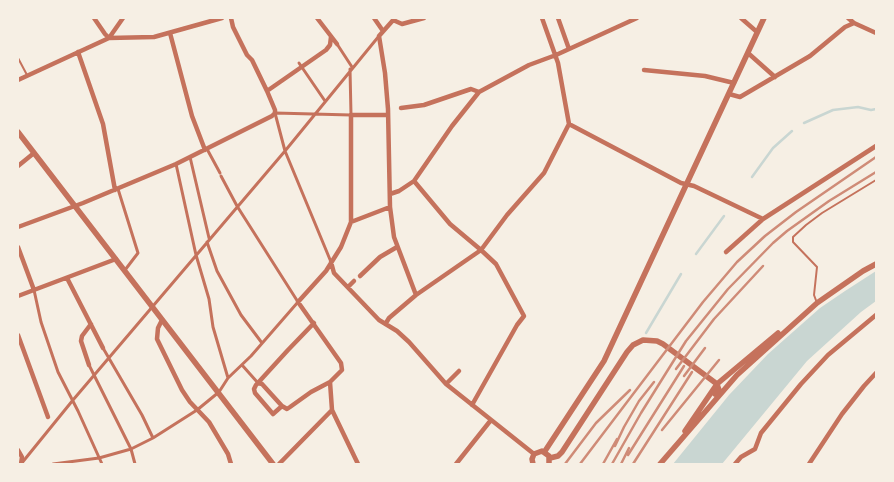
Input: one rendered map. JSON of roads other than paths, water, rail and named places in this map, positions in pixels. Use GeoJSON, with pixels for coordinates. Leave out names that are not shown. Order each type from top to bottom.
{"type":"FeatureCollection","features":[{"type":"Feature","properties":{"kind":"street"},"geometry":{"type":"LineString","coordinates":[[94,18],[109,38]]}},
{"type":"Feature","properties":{"kind":"street"},"geometry":{"type":"LineString","coordinates":[[109,38],[123,18]]}},
{"type":"Feature","properties":{"kind":"street"},"geometry":{"type":"LineString","coordinates":[[18,80],[109,38],[154,37],[210,19],[222,18]]}},
{"type":"Feature","properties":{"kind":"street"},"geometry":{"type":"LineString","coordinates":[[231,18],[233,27],[267,91],[285,150],[334,273],[379,320],[397,331],[409,342],[446,384],[534,454]]}},
{"type":"Feature","properties":{"kind":"street"},"geometry":{"type":"LineString","coordinates":[[53,464],[99,458],[131,449],[153,438],[197,410],[219,392],[228,378],[242,365],[326,271],[341,247],[351,222],[351,68],[337,44],[317,18]]}},
{"type":"Feature","properties":{"kind":"street"},"geometry":{"type":"LineString","coordinates":[[374,18],[383,32]]}},
{"type":"Feature","properties":{"kind":"street"},"geometry":{"type":"LineString","coordinates":[[21,464],[394,19],[402,24],[424,18]]}},
{"type":"Feature","properties":{"kind":"street"},"geometry":{"type":"LineString","coordinates":[[386,324],[389,318],[416,295],[481,250],[507,215],[544,172],[569,124],[556,55],[542,18]]}},
{"type":"Feature","properties":{"kind":"street"},"geometry":{"type":"LineString","coordinates":[[558,18],[568,49]]}},
{"type":"Feature","properties":{"kind":"street"},"geometry":{"type":"LineString","coordinates":[[390,194],[399,191],[414,181],[452,126],[479,92],[529,65],[556,55],[637,18]]}},
{"type":"Feature","properties":{"kind":"street"},"geometry":{"type":"LineString","coordinates":[[741,18],[757,32]]}},
{"type":"Feature","properties":{"kind":"street"},"geometry":{"type":"LineString","coordinates":[[533,464],[534,454],[544,451],[604,361],[764,18]]}},
{"type":"Feature","properties":{"kind":"street"},"geometry":{"type":"LineString","coordinates":[[848,18],[854,23],[876,32]]}},
{"type":"Feature","properties":{"kind":"street"},"geometry":{"type":"LineString","coordinates":[[728,94],[740,97],[810,56],[845,27],[854,23]]}},
{"type":"Feature","properties":{"kind":"street"},"geometry":{"type":"LineString","coordinates":[[170,33],[192,116],[206,150],[237,206],[298,302],[341,363],[342,370],[330,382],[311,392],[287,409],[262,384],[257,384],[242,365]]}},
{"type":"Feature","properties":{"kind":"street"},"geometry":{"type":"LineString","coordinates":[[379,36],[389,111],[390,206],[394,237],[416,295]]}},
{"type":"Feature","properties":{"kind":"street"},"geometry":{"type":"LineString","coordinates":[[267,91],[300,65],[326,50],[330,45],[330,37]]}},
{"type":"Feature","properties":{"kind":"street"},"geometry":{"type":"LineString","coordinates":[[78,52],[103,124],[116,190],[138,253],[124,271]]}},
{"type":"Feature","properties":{"kind":"street"},"geometry":{"type":"LineString","coordinates":[[748,53],[775,77]]}},
{"type":"Feature","properties":{"kind":"street"},"geometry":{"type":"LineString","coordinates":[[300,65],[325,101]]}},
{"type":"Feature","properties":{"kind":"street"},"geometry":{"type":"LineString","coordinates":[[644,70],[705,76],[734,83]]}},
{"type":"Feature","properties":{"kind":"street"},"geometry":{"type":"LineString","coordinates":[[400,108],[424,104],[471,89],[479,92]]}},
{"type":"Feature","properties":{"kind":"street"},"geometry":{"type":"LineString","coordinates":[[18,227],[116,190],[176,164],[275,113],[351,115],[389,111]]}},
{"type":"Feature","properties":{"kind":"street"},"geometry":{"type":"LineString","coordinates":[[569,124],[686,185],[694,186],[763,219]]}},
{"type":"Feature","properties":{"kind":"street"},"geometry":{"type":"LineString","coordinates":[[18,132],[273,464]]}},
{"type":"Feature","properties":{"kind":"street"},"geometry":{"type":"LineString","coordinates":[[726,252],[763,219],[876,146]]}},
{"type":"Feature","properties":{"kind":"street"},"geometry":{"type":"LineString","coordinates":[[18,166],[34,153]]}},
{"type":"Feature","properties":{"kind":"street"},"geometry":{"type":"LineString","coordinates":[[190,157],[208,240],[217,271],[241,315],[262,343]]}},
{"type":"Feature","properties":{"kind":"street"},"geometry":{"type":"LineString","coordinates":[[176,164],[196,255],[209,299],[213,327],[228,378]]}},
{"type":"Feature","properties":{"kind":"street"},"geometry":{"type":"LineString","coordinates":[[414,181],[450,224],[496,264],[524,316],[516,325],[472,405]]}},
{"type":"Feature","properties":{"kind":"street"},"geometry":{"type":"LineString","coordinates":[[351,222],[390,206]]}},
{"type":"Feature","properties":{"kind":"street"},"geometry":{"type":"LineString","coordinates":[[18,247],[34,290],[41,322],[58,372],[102,464]]}},
{"type":"Feature","properties":{"kind":"street"},"geometry":{"type":"LineString","coordinates":[[360,276],[380,257],[397,247]]}},
{"type":"Feature","properties":{"kind":"street"},"geometry":{"type":"LineString","coordinates":[[18,296],[116,259]]}},
{"type":"Feature","properties":{"kind":"street"},"geometry":{"type":"LineString","coordinates":[[678,443],[717,384],[796,318],[876,264]]}},
{"type":"Feature","properties":{"kind":"street"},"geometry":{"type":"LineString","coordinates":[[67,278],[153,438]]}},
{"type":"Feature","properties":{"kind":"street"},"geometry":{"type":"LineString","coordinates":[[348,287],[354,281]]}},
{"type":"Feature","properties":{"kind":"street"},"geometry":{"type":"LineString","coordinates":[[660,464],[737,375],[817,303]]}},
{"type":"Feature","properties":{"kind":"street"},"geometry":{"type":"LineString","coordinates":[[734,464],[755,448],[761,433],[821,362],[876,315]]}},
{"type":"Feature","properties":{"kind":"street"},"geometry":{"type":"LineString","coordinates":[[162,320],[158,328],[157,339],[182,390],[197,410],[204,415],[220,438],[231,464]]}},
{"type":"Feature","properties":{"kind":"street"},"geometry":{"type":"LineString","coordinates":[[282,406],[273,414],[255,393],[254,388],[314,323]]}},
{"type":"Feature","properties":{"kind":"street"},"geometry":{"type":"LineString","coordinates":[[91,324],[81,341],[89,365],[131,449],[135,464]]}},
{"type":"Feature","properties":{"kind":"street"},"geometry":{"type":"LineString","coordinates":[[18,336],[52,426]]}},
{"type":"Feature","properties":{"kind":"street"},"geometry":{"type":"LineString","coordinates":[[544,451],[550,461],[560,454],[627,352],[633,345],[644,340],[657,341],[663,344],[717,384],[718,390],[706,406],[706,411]]}},
{"type":"Feature","properties":{"kind":"street"},"geometry":{"type":"LineString","coordinates":[[446,384],[459,372]]}},
{"type":"Feature","properties":{"kind":"street"},"geometry":{"type":"LineString","coordinates":[[809,464],[842,414],[876,373]]}},
{"type":"Feature","properties":{"kind":"street"},"geometry":{"type":"LineString","coordinates":[[330,382],[332,410],[358,464]]}},
{"type":"Feature","properties":{"kind":"street"},"geometry":{"type":"LineString","coordinates":[[279,464],[332,410]]}},
{"type":"Feature","properties":{"kind":"street"},"geometry":{"type":"LineString","coordinates":[[456,464],[490,420]]}},
{"type":"Feature","properties":{"kind":"street"},"geometry":{"type":"LineString","coordinates":[[18,450],[22,457],[21,464]]}},
{"type":"Feature","properties":{"kind":"street"},"geometry":{"type":"LineString","coordinates":[[27,458],[29,464]]}},
{"type":"Feature","properties":{"kind":"lane"},"geometry":{"type":"LineString","coordinates":[[18,58],[27,75]]}},
{"type":"Feature","properties":{"kind":"lane"},"geometry":{"type":"LineString","coordinates":[[817,303],[814,295],[817,267],[793,242],[793,237],[806,224],[876,180]]}},
{"type":"Feature","properties":{"kind":"waterway"},"geometry":{"type":"LineString","coordinates":[[804,123],[833,110],[858,107],[871,110],[876,109]]}},
{"type":"Feature","properties":{"kind":"waterway"},"geometry":{"type":"LineString","coordinates":[[752,177],[773,148],[792,131]]}},
{"type":"Feature","properties":{"kind":"waterway"},"geometry":{"type":"LineString","coordinates":[[696,254],[724,216]]}},
{"type":"Feature","properties":{"kind":"waterway"},"geometry":{"type":"LineString","coordinates":[[646,333],[681,274]]}},
{"type":"Feature","properties":{"kind":"railway"},"geometry":{"type":"LineString","coordinates":[[580,464],[703,302],[737,262],[765,236],[796,212],[876,157]]}},
{"type":"Feature","properties":{"kind":"railway"},"geometry":{"type":"LineString","coordinates":[[612,464],[686,341],[728,289],[787,231],[829,201],[876,172]]}},
{"type":"Feature","properties":{"kind":"railway"},"geometry":{"type":"LineString","coordinates":[[676,369],[714,319],[763,266]]}},
{"type":"Feature","properties":{"kind":"railway"},"geometry":{"type":"LineString","coordinates":[[684,376],[705,348]]}},
{"type":"Feature","properties":{"kind":"railway"},"geometry":{"type":"LineString","coordinates":[[662,430],[719,360]]}},
{"type":"Feature","properties":{"kind":"railway"},"geometry":{"type":"LineString","coordinates":[[628,455],[684,366]]}},
{"type":"Feature","properties":{"kind":"railway"},"geometry":{"type":"LineString","coordinates":[[633,464],[692,372]]}},
{"type":"Feature","properties":{"kind":"railway"},"geometry":{"type":"LineString","coordinates":[[615,446],[639,401],[654,382]]}},
{"type":"Feature","properties":{"kind":"railway"},"geometry":{"type":"LineString","coordinates":[[565,464],[596,423],[630,390]]}},
{"type":"Feature","properties":{"kind":"railway"},"geometry":{"type":"LineString","coordinates":[[603,464],[617,439]]}},
{"type":"Feature","properties":{"kind":"railway"},"geometry":{"type":"LineString","coordinates":[[621,464],[629,448]]}}]}
